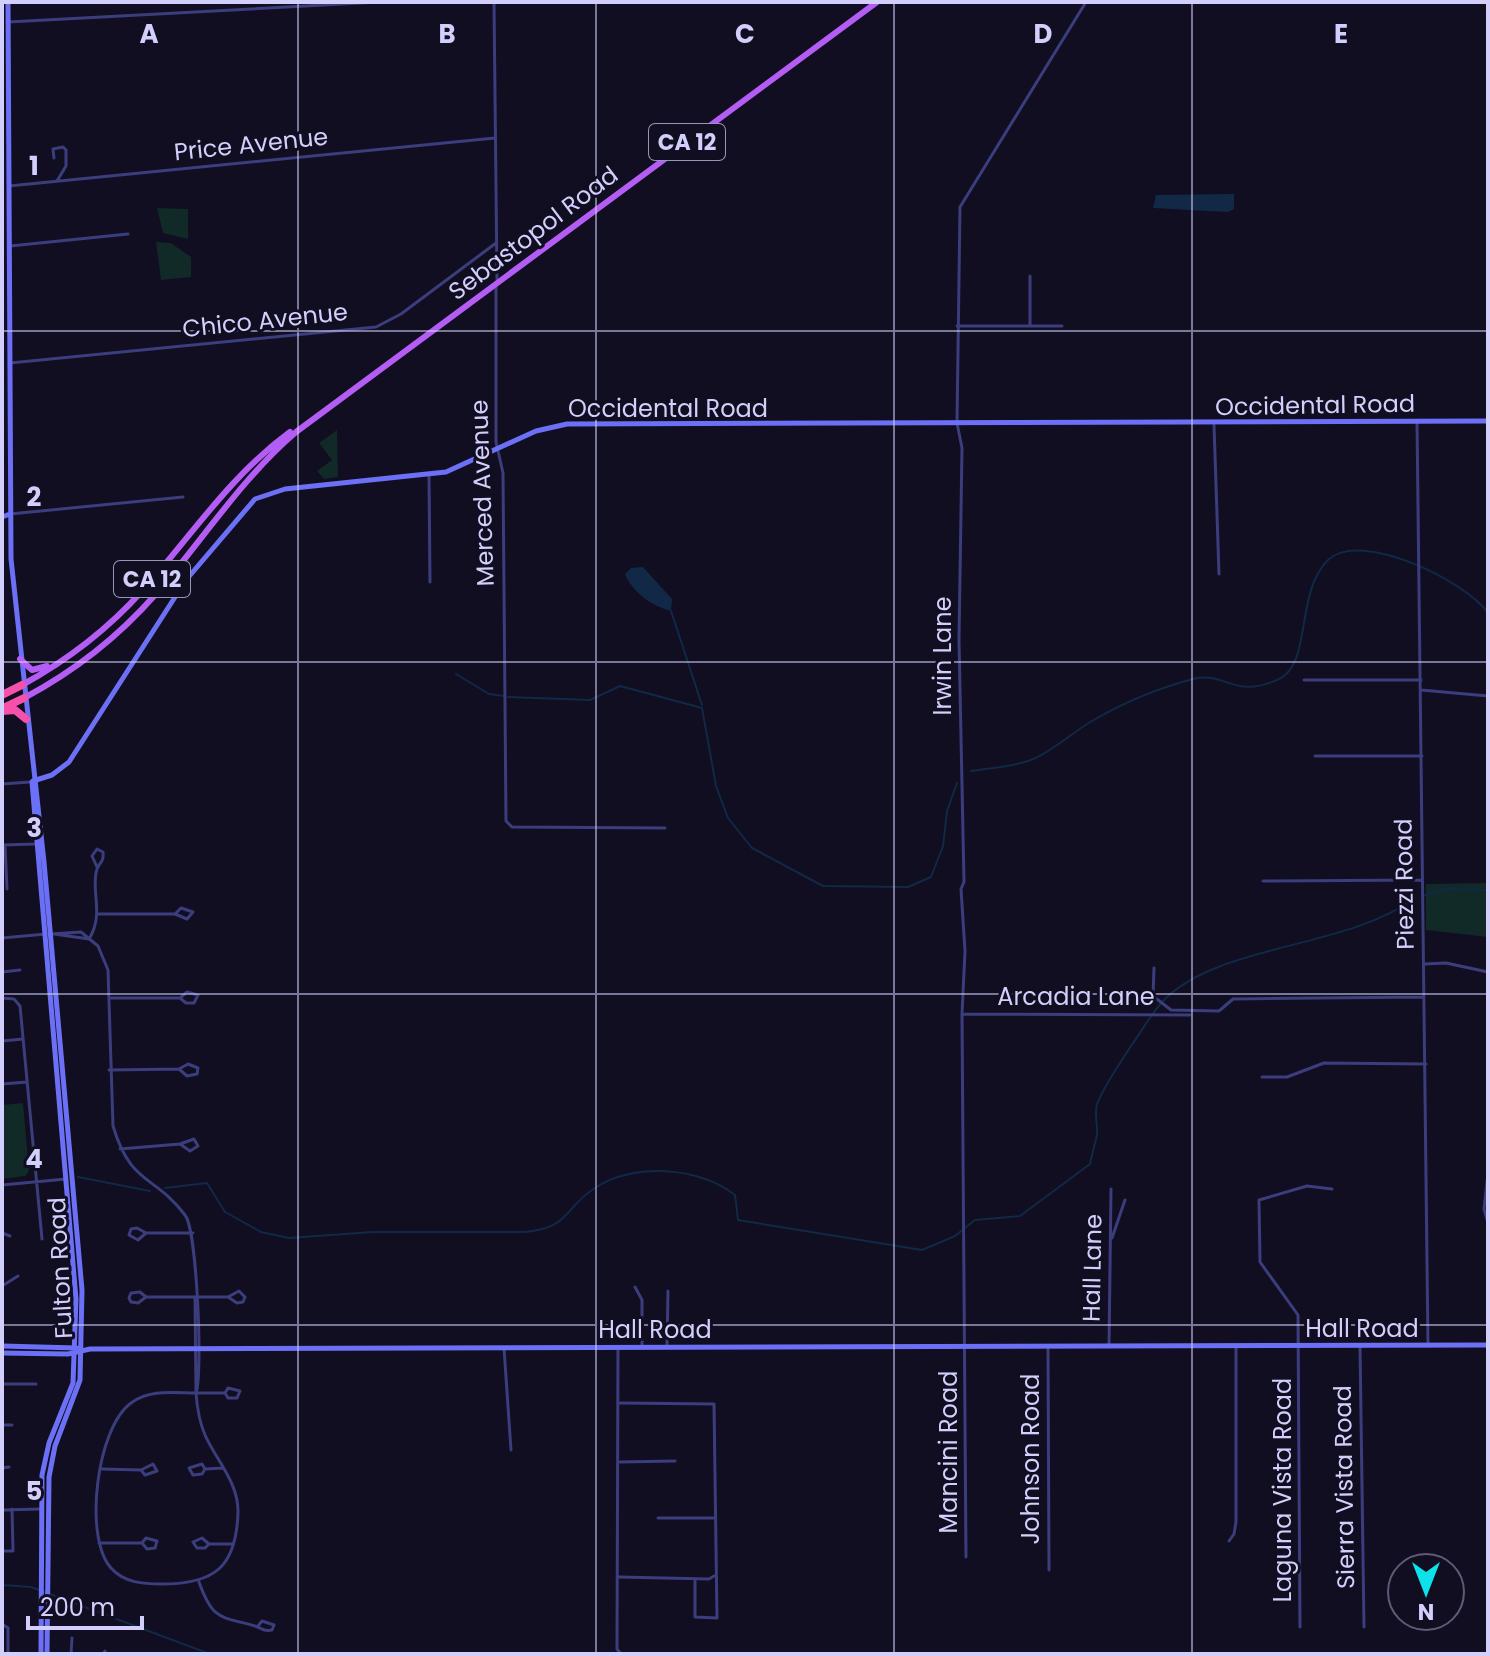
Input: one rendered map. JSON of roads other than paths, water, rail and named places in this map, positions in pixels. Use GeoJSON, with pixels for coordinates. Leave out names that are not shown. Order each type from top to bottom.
{"type":"FeatureCollection","features":[{"type":"Feature","properties":{"kind":"highway","name":"CA 12"},"geometry":{"type":"LineString","coordinates":[[2,695],[22,685]]}},
{"type":"Feature","properties":{"kind":"highway","name":"CA 12"},"geometry":{"type":"LineString","coordinates":[[2,709],[24,698]]}},
{"type":"Feature","properties":{"kind":"highway"},"geometry":{"type":"LineString","coordinates":[[2,709],[15,710],[26,719]]}},
{"type":"Feature","properties":{"kind":"main road","name":"Sebastopol Road"},"geometry":{"type":"LineString","coordinates":[[22,685],[82,647],[145,588],[238,476],[267,449],[877,2]]}},
{"type":"Feature","properties":{"kind":"main road","name":"Sebastopol Road"},"geometry":{"type":"LineString","coordinates":[[24,698],[80,663],[128,623],[262,464],[326,408]]}},
{"type":"Feature","properties":{"kind":"main road"},"geometry":{"type":"LineString","coordinates":[[20,659],[30,669],[39,670],[82,647]]}},
{"type":"Feature","properties":{"kind":"street","name":"Fulton Road"},"geometry":{"type":"LineString","coordinates":[[8,2],[10,514],[36,844],[48,934]]}},
{"type":"Feature","properties":{"kind":"street"},"geometry":{"type":"LineString","coordinates":[[8,22],[380,2]]}},
{"type":"Feature","properties":{"kind":"street","name":"Merced Avenue"},"geometry":{"type":"LineString","coordinates":[[494,2],[497,449],[503,473],[506,821],[512,827],[665,828]]}},
{"type":"Feature","properties":{"kind":"street","name":"Irwin Lane"},"geometry":{"type":"LineString","coordinates":[[966,1346],[962,1014],[965,951],[961,889],[964,877],[959,640],[962,448],[957,423],[960,207],[1086,2]]}},
{"type":"Feature","properties":{"kind":"street","name":"Price Avenue"},"geometry":{"type":"LineString","coordinates":[[9,186],[496,138]]}},
{"type":"Feature","properties":{"kind":"street"},"geometry":{"type":"LineString","coordinates":[[54,158],[53,149],[66,150],[66,166],[57,181]]}},
{"type":"Feature","properties":{"kind":"street"},"geometry":{"type":"LineString","coordinates":[[2,199],[10,198]]}},
{"type":"Feature","properties":{"kind":"street"},"geometry":{"type":"LineString","coordinates":[[10,246],[128,234]]}},
{"type":"Feature","properties":{"kind":"street","name":"Chico Avenue"},"geometry":{"type":"LineString","coordinates":[[10,363],[376,327],[401,314],[496,243]]}},
{"type":"Feature","properties":{"kind":"street"},"geometry":{"type":"LineString","coordinates":[[1030,276],[1030,326]]}},
{"type":"Feature","properties":{"kind":"street"},"geometry":{"type":"LineString","coordinates":[[2,278],[10,278]]}},
{"type":"Feature","properties":{"kind":"street"},"geometry":{"type":"LineString","coordinates":[[957,326],[1062,326]]}},
{"type":"Feature","properties":{"kind":"street","name":"Occidental Road"},"geometry":{"type":"LineString","coordinates":[[2,784],[33,781],[55,773],[69,762],[186,580],[251,502],[285,489],[453,470],[536,431],[567,424],[1214,425],[1488,421]]}},
{"type":"Feature","properties":{"kind":"street","name":"Piezzi Road"},"geometry":{"type":"LineString","coordinates":[[1417,422],[1428,1346]]}},
{"type":"Feature","properties":{"kind":"street"},"geometry":{"type":"LineString","coordinates":[[1214,425],[1219,574]]}},
{"type":"Feature","properties":{"kind":"street"},"geometry":{"type":"LineString","coordinates":[[429,475],[430,582]]}},
{"type":"Feature","properties":{"kind":"street"},"geometry":{"type":"LineString","coordinates":[[2,516],[183,497]]}},
{"type":"Feature","properties":{"kind":"street"},"geometry":{"type":"LineString","coordinates":[[1304,680],[1421,680]]}},
{"type":"Feature","properties":{"kind":"street"},"geometry":{"type":"LineString","coordinates":[[1421,690],[1488,696]]}},
{"type":"Feature","properties":{"kind":"street"},"geometry":{"type":"LineString","coordinates":[[1315,756],[1422,756]]}},
{"type":"Feature","properties":{"kind":"street","name":"Fulton Road"},"geometry":{"type":"LineString","coordinates":[[33,781],[69,1178],[78,1350],[77,1393],[51,1463],[45,1509],[41,1654]]}},
{"type":"Feature","properties":{"kind":"street"},"geometry":{"type":"LineString","coordinates":[[7,889],[3,845],[36,844]]}},
{"type":"Feature","properties":{"kind":"street"},"geometry":{"type":"LineString","coordinates":[[89,939],[97,914],[97,867]]}},
{"type":"Feature","properties":{"kind":"street"},"geometry":{"type":"LineString","coordinates":[[1263,881],[1421,880]]}},
{"type":"Feature","properties":{"kind":"street"},"geometry":{"type":"LineString","coordinates":[[97,914],[175,914]]}},
{"type":"Feature","properties":{"kind":"street"},"geometry":{"type":"LineString","coordinates":[[2,938],[69,932],[89,939],[103,955],[108,970],[113,1126],[120,1149],[136,1174],[175,1203],[188,1218],[193,1233],[196,1393],[205,1434],[237,1500],[233,1544],[222,1568],[199,1582],[133,1582],[111,1568],[99,1543],[98,1486],[113,1424],[128,1405],[147,1395],[196,1393],[225,1393]]}},
{"type":"Feature","properties":{"kind":"street"},"geometry":{"type":"LineString","coordinates":[[1423,964],[1446,963],[1488,972]]}},
{"type":"Feature","properties":{"kind":"street"},"geometry":{"type":"LineString","coordinates":[[1154,968],[1153,996],[1171,1010],[1219,1011],[1233,999],[1424,997]]}},
{"type":"Feature","properties":{"kind":"street"},"geometry":{"type":"LineString","coordinates":[[2,972],[20,970]]}},
{"type":"Feature","properties":{"kind":"street"},"geometry":{"type":"LineString","coordinates":[[2,998],[17,1000],[42,1239]]}},
{"type":"Feature","properties":{"kind":"street"},"geometry":{"type":"LineString","coordinates":[[109,998],[180,998]]}},
{"type":"Feature","properties":{"kind":"street","name":"Arcadia Lane"},"geometry":{"type":"LineString","coordinates":[[962,1014],[1190,1015]]}},
{"type":"Feature","properties":{"kind":"street"},"geometry":{"type":"LineString","coordinates":[[2,1041],[23,1039]]}},
{"type":"Feature","properties":{"kind":"street"},"geometry":{"type":"LineString","coordinates":[[1262,1077],[1287,1077],[1324,1063],[1426,1064]]}},
{"type":"Feature","properties":{"kind":"street"},"geometry":{"type":"LineString","coordinates":[[109,1070],[179,1069]]}},
{"type":"Feature","properties":{"kind":"street"},"geometry":{"type":"LineString","coordinates":[[2,1084],[27,1082]]}},
{"type":"Feature","properties":{"kind":"street"},"geometry":{"type":"LineString","coordinates":[[120,1149],[180,1144]]}},
{"type":"Feature","properties":{"kind":"street"},"geometry":{"type":"LineString","coordinates":[[1488,1173],[1484,1209],[1488,1223]]}},
{"type":"Feature","properties":{"kind":"street"},"geometry":{"type":"LineString","coordinates":[[2,1185],[69,1178]]}},
{"type":"Feature","properties":{"kind":"street","name":"Laguna Vista Road"},"geometry":{"type":"LineString","coordinates":[[1300,1627],[1298,1315],[1260,1262],[1259,1200],[1307,1186],[1332,1189]]}},
{"type":"Feature","properties":{"kind":"street","name":"Hall Lane"},"geometry":{"type":"LineString","coordinates":[[1109,1347],[1111,1189]]}},
{"type":"Feature","properties":{"kind":"street"},"geometry":{"type":"LineString","coordinates":[[1110,1241],[1122,1219],[1125,1200]]}},
{"type":"Feature","properties":{"kind":"street"},"geometry":{"type":"LineString","coordinates":[[2,1233],[10,1236]]}},
{"type":"Feature","properties":{"kind":"street"},"geometry":{"type":"LineString","coordinates":[[146,1233],[193,1233]]}},
{"type":"Feature","properties":{"kind":"street"},"geometry":{"type":"LineString","coordinates":[[2,1286],[18,1276]]}},
{"type":"Feature","properties":{"kind":"street"},"geometry":{"type":"LineString","coordinates":[[635,1287],[642,1300],[642,1347]]}},
{"type":"Feature","properties":{"kind":"street"},"geometry":{"type":"LineString","coordinates":[[667,1347],[668,1291]]}},
{"type":"Feature","properties":{"kind":"street"},"geometry":{"type":"LineString","coordinates":[[146,1297],[228,1297]]}},
{"type":"Feature","properties":{"kind":"street"},"geometry":{"type":"LineString","coordinates":[[1229,1541],[1236,1522],[1236,1345]]}},
{"type":"Feature","properties":{"kind":"street","name":"Hall Road"},"geometry":{"type":"LineString","coordinates":[[78,1350],[1488,1345]]}},
{"type":"Feature","properties":{"kind":"street"},"geometry":{"type":"LineString","coordinates":[[2,1346],[78,1350]]}},
{"type":"Feature","properties":{"kind":"street","name":"Mancini Road"},"geometry":{"type":"LineString","coordinates":[[966,1346],[966,1557]]}},
{"type":"Feature","properties":{"kind":"street","name":"Sierra Vista Road"},"geometry":{"type":"LineString","coordinates":[[1360,1346],[1364,1627]]}},
{"type":"Feature","properties":{"kind":"street"},"geometry":{"type":"LineString","coordinates":[[618,1347],[617,1649],[621,1654]]}},
{"type":"Feature","properties":{"kind":"street"},"geometry":{"type":"LineString","coordinates":[[504,1348],[511,1450]]}},
{"type":"Feature","properties":{"kind":"street","name":"Johnson Road"},"geometry":{"type":"LineString","coordinates":[[1048,1348],[1049,1570]]}},
{"type":"Feature","properties":{"kind":"street"},"geometry":{"type":"LineString","coordinates":[[2,1353],[78,1350]]}},
{"type":"Feature","properties":{"kind":"street"},"geometry":{"type":"LineString","coordinates":[[2,1384],[36,1384]]}},
{"type":"Feature","properties":{"kind":"street"},"geometry":{"type":"LineString","coordinates":[[620,1403],[714,1404],[713,1518],[717,1618],[695,1617],[695,1579]]}},
{"type":"Feature","properties":{"kind":"street"},"geometry":{"type":"LineString","coordinates":[[2,1425],[12,1425]]}},
{"type":"Feature","properties":{"kind":"street"},"geometry":{"type":"LineString","coordinates":[[620,1462],[675,1461]]}},
{"type":"Feature","properties":{"kind":"street"},"geometry":{"type":"LineString","coordinates":[[2,1468],[9,1467]]}},
{"type":"Feature","properties":{"kind":"street"},"geometry":{"type":"LineString","coordinates":[[205,1469],[223,1468]]}},
{"type":"Feature","properties":{"kind":"street"},"geometry":{"type":"LineString","coordinates":[[102,1469],[141,1470]]}},
{"type":"Feature","properties":{"kind":"street"},"geometry":{"type":"LineString","coordinates":[[2,1551],[13,1551],[12,1509]]}},
{"type":"Feature","properties":{"kind":"street"},"geometry":{"type":"LineString","coordinates":[[2,1510],[45,1509]]}},
{"type":"Feature","properties":{"kind":"street"},"geometry":{"type":"LineString","coordinates":[[658,1518],[713,1518]]}},
{"type":"Feature","properties":{"kind":"street"},"geometry":{"type":"LineString","coordinates":[[99,1543],[142,1543]]}},
{"type":"Feature","properties":{"kind":"street"},"geometry":{"type":"LineString","coordinates":[[209,1544],[233,1544]]}},
{"type":"Feature","properties":{"kind":"street"},"geometry":{"type":"LineString","coordinates":[[619,1577],[695,1579],[714,1576]]}},
{"type":"Feature","properties":{"kind":"street"},"geometry":{"type":"LineString","coordinates":[[199,1582],[206,1600],[216,1613],[238,1624],[258,1626]]}},
{"type":"Feature","properties":{"kind":"street","name":"Fulton Road"},"geometry":{"type":"LineString","coordinates":[[44,1604],[47,1654]]}},
{"type":"Feature","properties":{"kind":"street"},"geometry":{"type":"LineString","coordinates":[[2,1624],[8,1628],[8,1654]]}},
{"type":"Feature","properties":{"kind":"street"},"geometry":{"type":"LineString","coordinates":[[71,1654],[72,1638]]}},
{"type":"Feature","properties":{"kind":"water"},"geometry":{"type":"Polygon","coordinates":[[[1234,194],[1234,209],[1228,212],[1153,208],[1156,195],[1234,194]]]}},
{"type":"Feature","properties":{"kind":"water"},"geometry":{"type":"Polygon","coordinates":[[[643,567],[672,599],[671,611],[644,598],[628,581],[625,574],[631,568],[643,567]]]}},
{"type":"Feature","properties":{"kind":"waterway"},"geometry":{"type":"LineString","coordinates":[[971,771],[1031,760],[1103,715],[1141,697],[1193,679],[1214,679],[1251,687],[1279,679],[1289,671],[1296,659],[1311,590],[1318,574],[1328,560],[1343,552],[1363,551],[1412,563],[1458,587],[1488,613]]}},
{"type":"Feature","properties":{"kind":"waterway"},"geometry":{"type":"LineString","coordinates":[[671,611],[702,705]]}},
{"type":"Feature","properties":{"kind":"waterway"},"geometry":{"type":"LineString","coordinates":[[456,674],[489,694],[504,696]]}},
{"type":"Feature","properties":{"kind":"waterway"},"geometry":{"type":"LineString","coordinates":[[508,697],[590,700],[620,686],[702,708],[716,786],[728,818],[752,848],[823,886],[908,887],[931,877],[943,846],[947,811],[957,783]]}},
{"type":"Feature","properties":{"kind":"waterway"},"geometry":{"type":"LineString","coordinates":[[1425,895],[1447,889],[1488,890]]}},
{"type":"Feature","properties":{"kind":"waterway"},"geometry":{"type":"LineString","coordinates":[[165,1188],[207,1183],[225,1212],[261,1232],[289,1238],[372,1232],[525,1232],[551,1226],[585,1195],[610,1180],[628,1174],[666,1171],[704,1178],[735,1195],[738,1220],[922,1250],[955,1236],[975,1220],[1020,1216],[1090,1164],[1097,1135],[1096,1108],[1104,1089],[1154,1012],[1187,982],[1248,957],[1354,928],[1387,915],[1415,898]]}},
{"type":"Feature","properties":{"kind":"waterway"},"geometry":{"type":"LineString","coordinates":[[78,1177],[150,1191]]}},
{"type":"Feature","properties":{"kind":"waterway"},"geometry":{"type":"LineString","coordinates":[[2,1585],[31,1587],[210,1654]]}}]}
